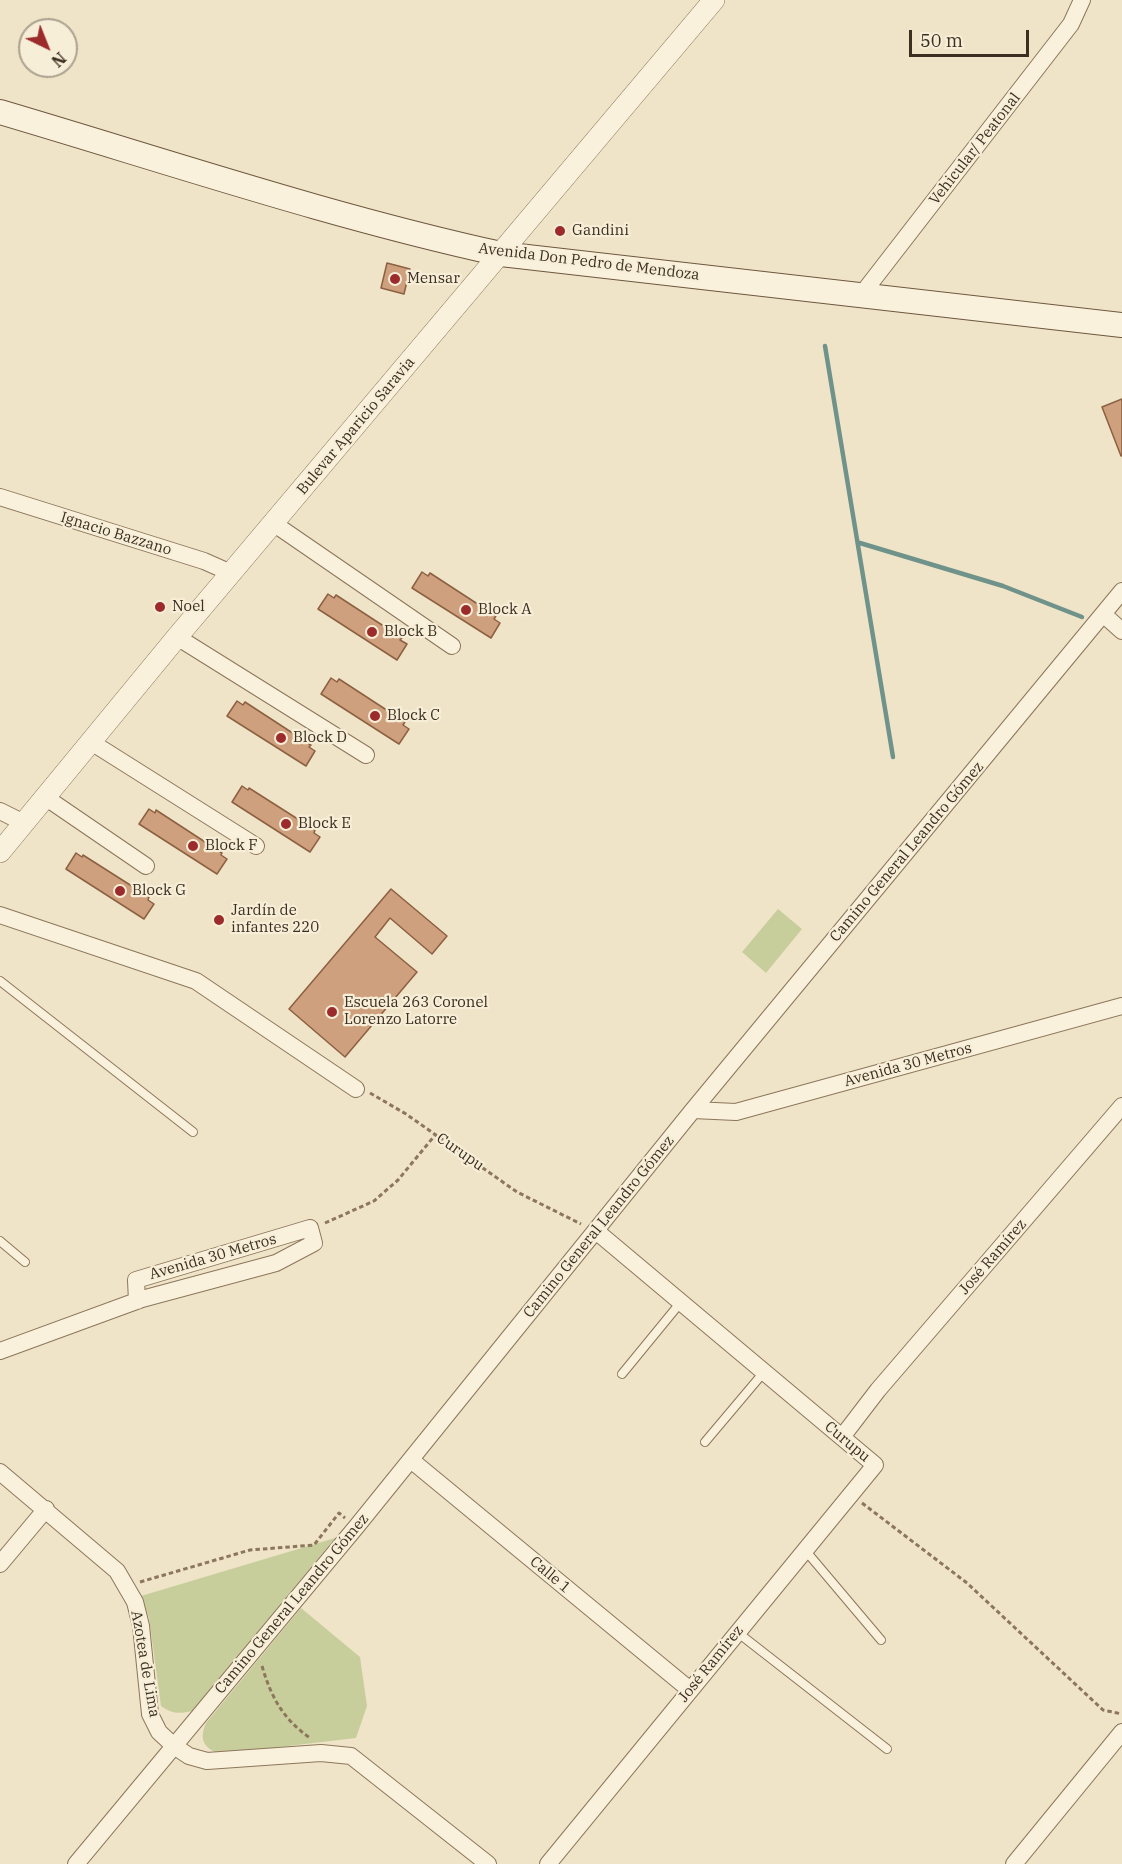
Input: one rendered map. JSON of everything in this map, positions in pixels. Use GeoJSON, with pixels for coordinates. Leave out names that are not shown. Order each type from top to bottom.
{"type":"FeatureCollection","features":[{"type":"Feature","properties":{"kind":"main road","name":"Avenida Don Pedro de Mendoza"},"geometry":{"type":"LineString","coordinates":[[0,112],[338,212],[501,254],[1122,325]]}},
{"type":"Feature","properties":{"kind":"street","name":"Bulevar Aparicio Saravia"},"geometry":{"type":"LineString","coordinates":[[0,852],[177,636],[714,0]]}},
{"type":"Feature","properties":{"kind":"street","name":"Vehicular/ Peatonal"},"geometry":{"type":"LineString","coordinates":[[862,294],[1071,24],[1082,0]]}},
{"type":"Feature","properties":{"kind":"street","name":"Ignacio Bazzano"},"geometry":{"type":"LineString","coordinates":[[0,497],[204,561],[231,573]]}},
{"type":"Feature","properties":{"kind":"street"},"geometry":{"type":"LineString","coordinates":[[273,523],[452,646]]}},
{"type":"Feature","properties":{"kind":"street","name":"Camino General Leandro Gómez"},"geometry":{"type":"LineString","coordinates":[[76,1864],[258,1647],[693,1110],[1122,591]]}},
{"type":"Feature","properties":{"kind":"street"},"geometry":{"type":"LineString","coordinates":[[1103,614],[1122,631]]}},
{"type":"Feature","properties":{"kind":"street"},"geometry":{"type":"LineString","coordinates":[[177,636],[366,755]]}},
{"type":"Feature","properties":{"kind":"street"},"geometry":{"type":"LineString","coordinates":[[91,742],[256,846]]}},
{"type":"Feature","properties":{"kind":"street"},"geometry":{"type":"LineString","coordinates":[[45,797],[146,866]]}},
{"type":"Feature","properties":{"kind":"street"},"geometry":{"type":"LineString","coordinates":[[0,811],[24,823]]}},
{"type":"Feature","properties":{"kind":"street"},"geometry":{"type":"LineString","coordinates":[[0,915],[196,981],[357,1089]]}},
{"type":"Feature","properties":{"kind":"street","name":"Avenida 30 Metros"},"geometry":{"type":"LineString","coordinates":[[693,1110],[736,1112],[1122,1006]]}},
{"type":"Feature","properties":{"kind":"street","name":"José Ramírez"},"geometry":{"type":"LineString","coordinates":[[842,1437],[878,1390],[1122,1106]]}},
{"type":"Feature","properties":{"kind":"street","name":"Avenida 30 Metros"},"geometry":{"type":"LineString","coordinates":[[0,1351],[137,1300],[276,1263],[314,1244],[310,1228],[136,1280],[137,1300]]}},
{"type":"Feature","properties":{"kind":"street","name":"Curupu"},"geometry":{"type":"LineString","coordinates":[[596,1231],[875,1465]]}},
{"type":"Feature","properties":{"kind":"street","name":"Calle 1"},"geometry":{"type":"LineString","coordinates":[[411,1460],[690,1690]]}},
{"type":"Feature","properties":{"kind":"street","name":"José Ramírez"},"geometry":{"type":"LineString","coordinates":[[548,1864],[875,1465]]}},
{"type":"Feature","properties":{"kind":"street","name":"Azotea de Lima"},"geometry":{"type":"LineString","coordinates":[[0,1472],[103,1557],[127,1586],[141,1626],[150,1714],[159,1732],[174,1746],[189,1756],[207,1761],[340,1754],[360,1761],[488,1864]]}},
{"type":"Feature","properties":{"kind":"street"},"geometry":{"type":"LineString","coordinates":[[0,1564],[46,1509]]}},
{"type":"Feature","properties":{"kind":"street"},"geometry":{"type":"LineString","coordinates":[[1014,1864],[1122,1732]]}},
{"type":"Feature","properties":{"kind":"lane"},"geometry":{"type":"LineString","coordinates":[[0,981],[193,1132]]}},
{"type":"Feature","properties":{"kind":"lane"},"geometry":{"type":"LineString","coordinates":[[0,1241],[25,1262]]}},
{"type":"Feature","properties":{"kind":"lane"},"geometry":{"type":"LineString","coordinates":[[622,1374],[681,1302]]}},
{"type":"Feature","properties":{"kind":"lane"},"geometry":{"type":"LineString","coordinates":[[705,1442],[764,1372]]}},
{"type":"Feature","properties":{"kind":"lane"},"geometry":{"type":"LineString","coordinates":[[805,1550],[881,1640]]}},
{"type":"Feature","properties":{"kind":"lane"},"geometry":{"type":"LineString","coordinates":[[737,1632],[887,1749]]}},
{"type":"Feature","properties":{"kind":"path","name":"Curupu"},"geometry":{"type":"LineString","coordinates":[[357,1089],[376,1095],[436,1134],[517,1192],[596,1231]]}},
{"type":"Feature","properties":{"kind":"path"},"geometry":{"type":"LineString","coordinates":[[310,1228],[374,1201],[398,1180],[436,1134]]}},
{"type":"Feature","properties":{"kind":"path"},"geometry":{"type":"LineString","coordinates":[[850,1494],[967,1583],[1103,1710],[1122,1714]]}},
{"type":"Feature","properties":{"kind":"path"},"geometry":{"type":"LineString","coordinates":[[127,1586],[250,1550],[314,1545],[339,1513],[357,1526]]}},
{"type":"Feature","properties":{"kind":"path"},"geometry":{"type":"LineString","coordinates":[[258,1647],[269,1688],[284,1715],[307,1736],[340,1754]]}},
{"type":"Feature","properties":{"kind":"green space"},"geometry":{"type":"Polygon","coordinates":[[[778,909],[802,929],[766,973],[742,952],[778,909]]]}},
{"type":"Feature","properties":{"kind":"green space"},"geometry":{"type":"Polygon","coordinates":[[[335,1538],[192,1711],[176,1713],[161,1706],[149,1618],[141,1596],[335,1538]]]}},
{"type":"Feature","properties":{"kind":"green space"},"geometry":{"type":"Polygon","coordinates":[[[301,1608],[360,1657],[367,1706],[356,1738],[220,1754],[210,1749],[203,1738],[206,1723],[301,1608]]]}},
{"type":"Feature","properties":{"kind":"building","name":"Mensar"},"geometry":{"type":"Polygon","coordinates":[[[387,263],[410,269],[404,294],[381,288],[387,263]]]}},
{"type":"Feature","properties":{"kind":"building"},"geometry":{"type":"Polygon","coordinates":[[[1122,399],[1122,456],[1121,456],[1102,407],[1122,399]]]}},
{"type":"Feature","properties":{"kind":"building","name":"Block A"},"geometry":{"type":"Polygon","coordinates":[[[422,572],[428,576],[430,573],[496,616],[494,619],[500,623],[491,638],[412,588],[422,572]]]}},
{"type":"Feature","properties":{"kind":"building","name":"Block B"},"geometry":{"type":"Polygon","coordinates":[[[328,594],[334,598],[336,595],[402,638],[400,640],[407,644],[397,660],[318,609],[328,594]]]}},
{"type":"Feature","properties":{"kind":"building","name":"Block C"},"geometry":{"type":"Polygon","coordinates":[[[331,678],[337,682],[339,679],[405,722],[403,725],[409,729],[399,744],[321,694],[331,678]]]}},
{"type":"Feature","properties":{"kind":"building","name":"Block D"},"geometry":{"type":"Polygon","coordinates":[[[237,701],[243,705],[245,702],[311,745],[309,747],[315,751],[306,766],[227,716],[237,701]]]}},
{"type":"Feature","properties":{"kind":"building","name":"Block E"},"geometry":{"type":"Polygon","coordinates":[[[242,786],[248,790],[249,788],[315,830],[314,833],[320,837],[310,852],[232,802],[242,786]]]}},
{"type":"Feature","properties":{"kind":"building","name":"Block F"},"geometry":{"type":"Polygon","coordinates":[[[149,809],[155,813],[156,810],[222,853],[221,855],[227,859],[217,874],[139,824],[149,809]]]}},
{"type":"Feature","properties":{"kind":"building","name":"Block G"},"geometry":{"type":"Polygon","coordinates":[[[76,853],[82,857],[83,855],[149,897],[148,900],[154,904],[144,919],[66,869],[76,853]]]}},
{"type":"Feature","properties":{"kind":"building"},"geometry":{"type":"Polygon","coordinates":[[[391,889],[447,936],[432,954],[390,918],[375,937],[417,972],[345,1057],[289,1009],[391,889]]]}},
{"type":"Feature","properties":{"kind":"waterway"},"geometry":{"type":"LineString","coordinates":[[825,346],[893,757]]}},
{"type":"Feature","properties":{"kind":"waterway"},"geometry":{"type":"LineString","coordinates":[[860,543],[1003,586],[1082,617]]}},
{"type":"Feature","properties":{"kind":"place","name":"Gandini"},"geometry":{"type":"Point","coordinates":[560,231]}},
{"type":"Feature","properties":{"kind":"place","name":"Mensar"},"geometry":{"type":"Point","coordinates":[395,279]}},
{"type":"Feature","properties":{"kind":"place","name":"Noel"},"geometry":{"type":"Point","coordinates":[160,607]}},
{"type":"Feature","properties":{"kind":"place","name":"Block A"},"geometry":{"type":"Point","coordinates":[466,610]}},
{"type":"Feature","properties":{"kind":"place","name":"Block B"},"geometry":{"type":"Point","coordinates":[372,632]}},
{"type":"Feature","properties":{"kind":"place","name":"Block C"},"geometry":{"type":"Point","coordinates":[375,716]}},
{"type":"Feature","properties":{"kind":"place","name":"Block D"},"geometry":{"type":"Point","coordinates":[281,738]}},
{"type":"Feature","properties":{"kind":"place","name":"Block E"},"geometry":{"type":"Point","coordinates":[286,824]}},
{"type":"Feature","properties":{"kind":"place","name":"Block F"},"geometry":{"type":"Point","coordinates":[193,846]}},
{"type":"Feature","properties":{"kind":"place","name":"Block G"},"geometry":{"type":"Point","coordinates":[120,891]}},
{"type":"Feature","properties":{"kind":"place","name":"Jardín de infantes 220"},"geometry":{"type":"Point","coordinates":[219,920]}},
{"type":"Feature","properties":{"kind":"place","name":"Escuela 263 Coronel Lorenzo Latorre"},"geometry":{"type":"Point","coordinates":[332,1012]}}]}
